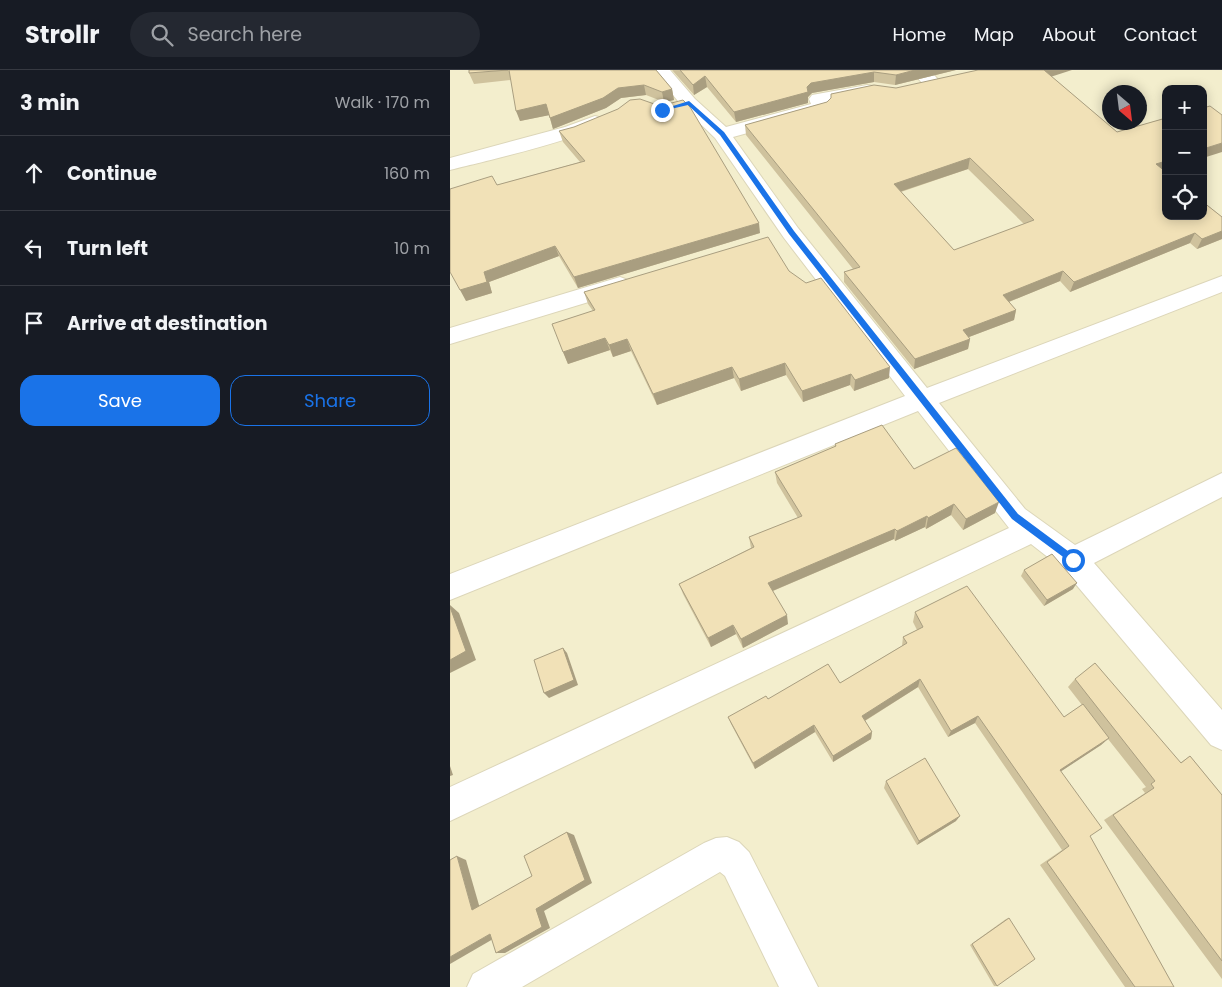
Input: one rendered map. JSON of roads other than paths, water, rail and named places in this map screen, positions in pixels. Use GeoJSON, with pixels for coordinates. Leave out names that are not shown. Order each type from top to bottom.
{"type":"FeatureCollection","features":[{"type":"Feature","properties":{"kind":"street"},"geometry":{"type":"LineString","coordinates":[[661,70],[680,105],[722,134],[782,236],[923,399],[1015,516],[1073,560],[1222,734]]}},
{"type":"Feature","properties":{"kind":"street"},"geometry":{"type":"LineString","coordinates":[[926,76],[951,78]]}},
{"type":"Feature","properties":{"kind":"street"},"geometry":{"type":"LineString","coordinates":[[914,88],[931,85],[926,76]]}},
{"type":"Feature","properties":{"kind":"street"},"geometry":{"type":"LineString","coordinates":[[722,134],[821,107],[818,99],[874,89],[881,90]]}},
{"type":"Feature","properties":{"kind":"street"},"geometry":{"type":"LineString","coordinates":[[450,164],[572,131],[611,115]]}},
{"type":"Feature","properties":{"kind":"street"},"geometry":{"type":"LineString","coordinates":[[450,336],[640,279]]}},
{"type":"Feature","properties":{"kind":"street"},"geometry":{"type":"LineString","coordinates":[[450,587],[923,399],[1222,284]]}},
{"type":"Feature","properties":{"kind":"street"},"geometry":{"type":"LineString","coordinates":[[1073,560],[1222,484]]}},
{"type":"Feature","properties":{"kind":"street"},"geometry":{"type":"LineString","coordinates":[[450,804],[1033,530]]}},
{"type":"Feature","properties":{"kind":"street"},"geometry":{"type":"LineString","coordinates":[[486,987],[716,855],[727,854],[737,864],[799,987]]}}]}
